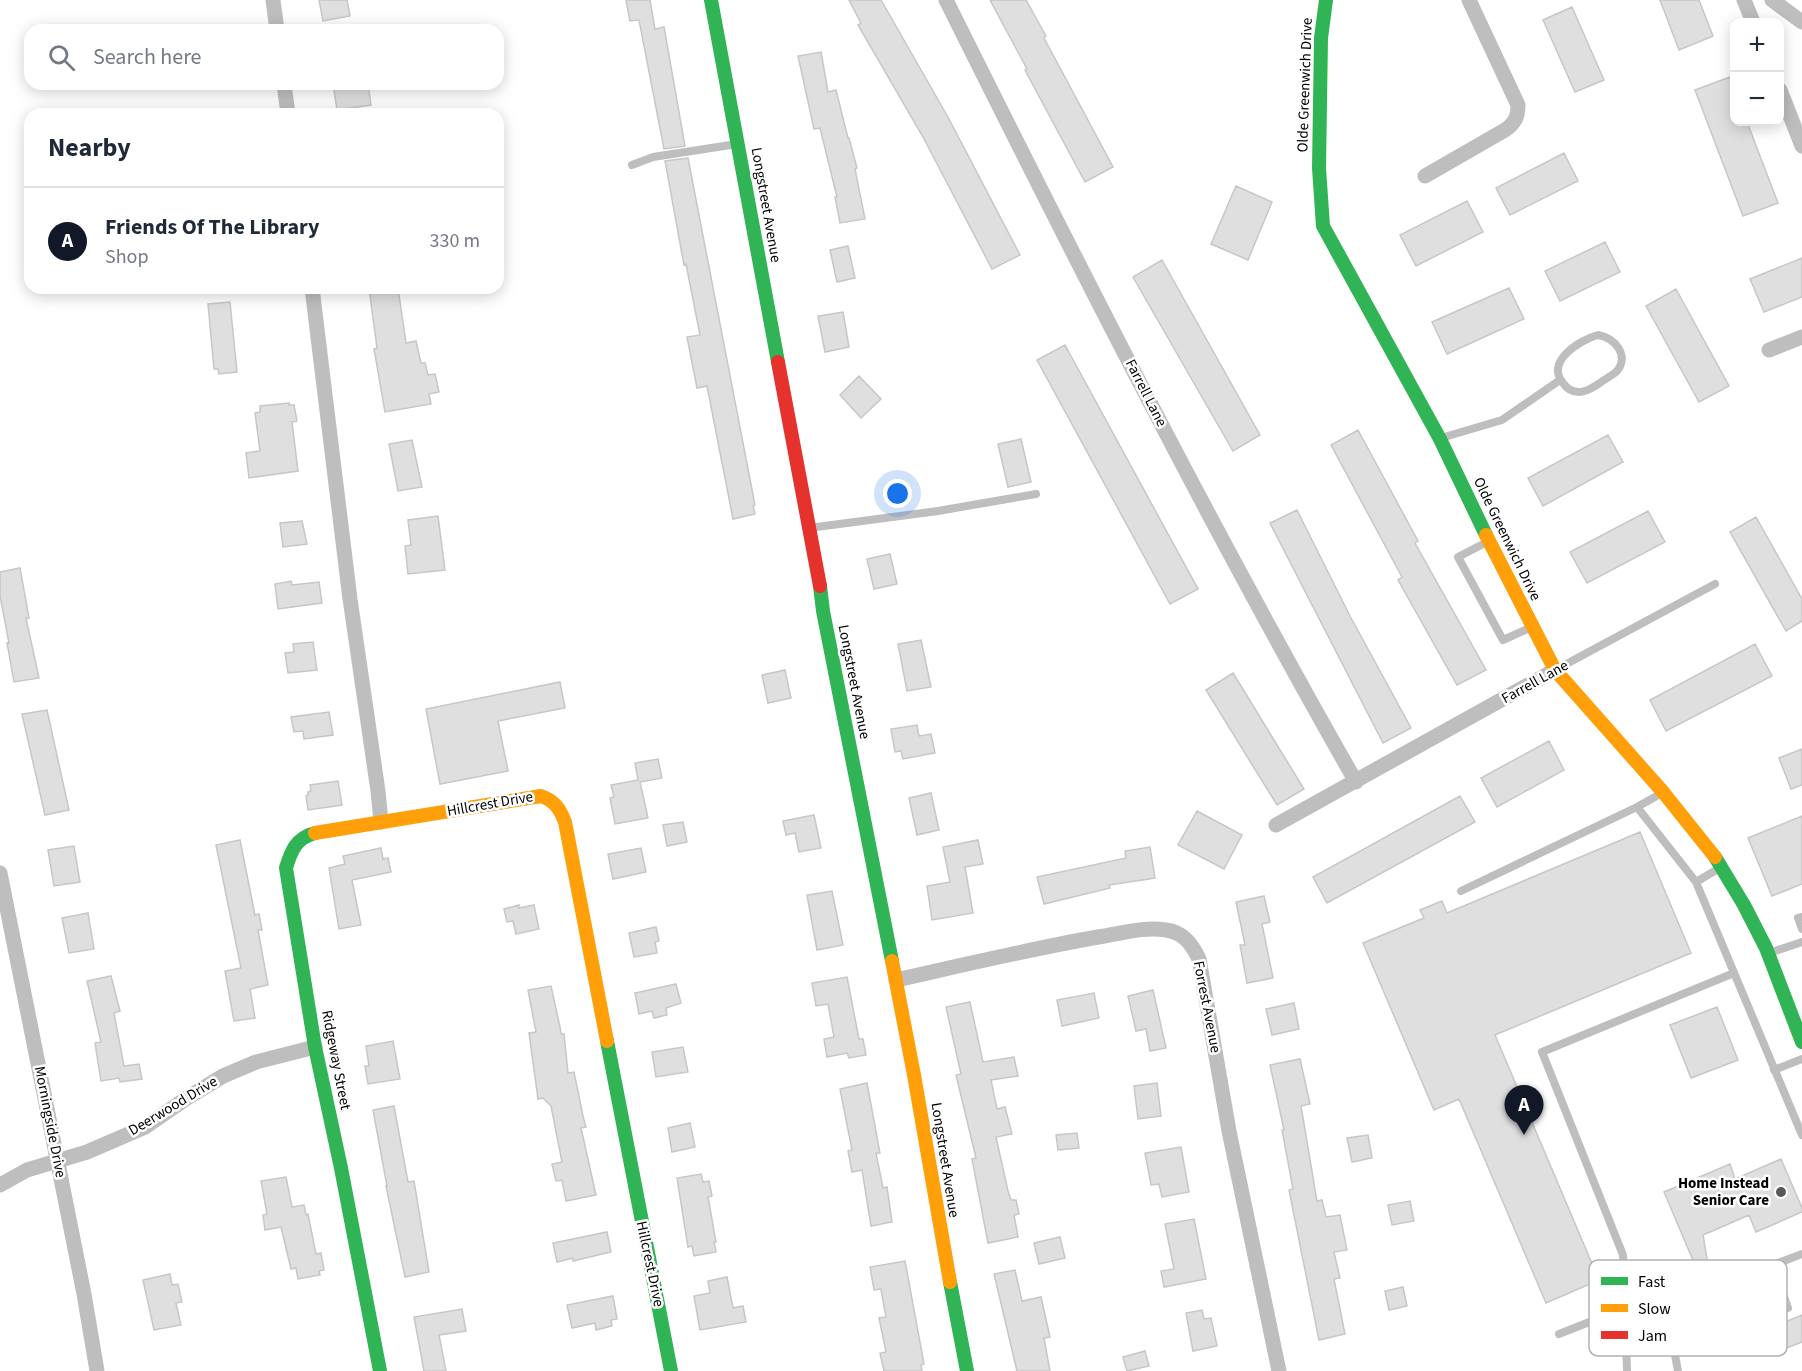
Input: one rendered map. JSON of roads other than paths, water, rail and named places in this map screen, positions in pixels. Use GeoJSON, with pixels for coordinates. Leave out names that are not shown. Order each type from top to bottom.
{"type":"FeatureCollection","features":[{"type":"Feature","properties":{"kind":"street"},"geometry":{"type":"LineString","coordinates":[[273,0],[276,24]]}},
{"type":"Feature","properties":{"kind":"street","name":"Longstreet Avenue"},"geometry":{"type":"LineString","coordinates":[[711,0],[808,528],[818,571],[823,611],[896,980],[939,1228],[968,1371]]}},
{"type":"Feature","properties":{"kind":"street","name":"Farrell Lane"},"geometry":{"type":"LineString","coordinates":[[946,0],[1038,185],[1211,519],[1285,658],[1356,782]]}},
{"type":"Feature","properties":{"kind":"street","name":"Olde Greenwich Drive"},"geometry":{"type":"LineString","coordinates":[[1326,0],[1321,38],[1319,168],[1323,226],[1440,439],[1489,541],[1556,670],[1663,792],[1720,867],[1744,905],[1768,954],[1802,1042]]}},
{"type":"Feature","properties":{"kind":"street"},"geometry":{"type":"LineString","coordinates":[[1425,176],[1505,130],[1513,124],[1518,115],[1518,105],[1469,0]]}},
{"type":"Feature","properties":{"kind":"street"},"geometry":{"type":"LineString","coordinates":[[1744,0],[1751,18]]}},
{"type":"Feature","properties":{"kind":"street"},"geometry":{"type":"LineString","coordinates":[[1772,0],[1802,22]]}},
{"type":"Feature","properties":{"kind":"street"},"geometry":{"type":"LineString","coordinates":[[285,90],[287,108]]}},
{"type":"Feature","properties":{"kind":"street"},"geometry":{"type":"LineString","coordinates":[[1784,102],[1802,146]]}},
{"type":"Feature","properties":{"kind":"street"},"geometry":{"type":"LineString","coordinates":[[313,294],[350,599],[381,822]]}},
{"type":"Feature","properties":{"kind":"street"},"geometry":{"type":"LineString","coordinates":[[1769,350],[1802,338]]}},
{"type":"Feature","properties":{"kind":"street","name":"Farrell Lane"},"geometry":{"type":"LineString","coordinates":[[1276,825],[1556,670]]}},
{"type":"Feature","properties":{"kind":"street","name":"Hillcrest Drive"},"geometry":{"type":"LineString","coordinates":[[381,822],[535,796],[550,798],[557,803],[565,822],[671,1371]]}},
{"type":"Feature","properties":{"kind":"street","name":"Ridgeway Street"},"geometry":{"type":"LineString","coordinates":[[380,1371],[315,1047],[295,934],[286,862],[295,845],[311,834],[381,822]]}},
{"type":"Feature","properties":{"kind":"street","name":"Morningside Drive"},"geometry":{"type":"LineString","coordinates":[[0,873],[84,1294],[97,1371]]}},
{"type":"Feature","properties":{"kind":"street","name":"Forrest Avenue"},"geometry":{"type":"LineString","coordinates":[[896,980],[1051,945],[1141,930],[1165,929],[1186,939],[1199,959],[1229,1131],[1279,1371]]}},
{"type":"Feature","properties":{"kind":"street","name":"Deerwood Drive"},"geometry":{"type":"LineString","coordinates":[[0,1185],[27,1170],[87,1152],[145,1127],[223,1076],[256,1062],[315,1047]]}},
{"type":"Feature","properties":{"kind":"lane"},"geometry":{"type":"LineString","coordinates":[[632,165],[653,157],[739,144]]}},
{"type":"Feature","properties":{"kind":"lane"},"geometry":{"type":"LineString","coordinates":[[1598,335],[1606,336],[1619,347],[1620,364],[1616,371],[1590,390],[1573,391],[1565,387],[1560,380],[1559,363],[1563,356],[1589,338],[1598,335]]}},
{"type":"Feature","properties":{"kind":"lane"},"geometry":{"type":"LineString","coordinates":[[1440,439],[1502,420],[1560,380]]}},
{"type":"Feature","properties":{"kind":"lane"},"geometry":{"type":"LineString","coordinates":[[808,528],[938,511],[1036,494]]}},
{"type":"Feature","properties":{"kind":"lane"},"geometry":{"type":"LineString","coordinates":[[1489,541],[1458,557],[1503,640],[1533,627]]}},
{"type":"Feature","properties":{"kind":"lane","name":"Farrell Lane"},"geometry":{"type":"LineString","coordinates":[[1556,670],[1715,584]]}},
{"type":"Feature","properties":{"kind":"lane"},"geometry":{"type":"LineString","coordinates":[[1461,891],[1637,807],[1663,792]]}},
{"type":"Feature","properties":{"kind":"lane"},"geometry":{"type":"LineString","coordinates":[[1637,807],[1696,882],[1802,1135]]}},
{"type":"Feature","properties":{"kind":"lane"},"geometry":{"type":"LineString","coordinates":[[1696,882],[1720,867]]}},
{"type":"Feature","properties":{"kind":"lane"},"geometry":{"type":"LineString","coordinates":[[1802,917],[1798,918],[1802,929]]}},
{"type":"Feature","properties":{"kind":"lane"},"geometry":{"type":"LineString","coordinates":[[1768,954],[1802,942]]}},
{"type":"Feature","properties":{"kind":"lane"},"geometry":{"type":"LineString","coordinates":[[1623,1260],[1620,1245],[1542,1052],[1734,973]]}},
{"type":"Feature","properties":{"kind":"lane"},"geometry":{"type":"LineString","coordinates":[[1774,1070],[1802,1059]]}},
{"type":"Feature","properties":{"kind":"lane"},"geometry":{"type":"LineString","coordinates":[[1786,1260],[1802,1254]]}},
{"type":"Feature","properties":{"kind":"lane"},"geometry":{"type":"LineString","coordinates":[[1559,1334],[1589,1322]]}},
{"type":"Feature","properties":{"kind":"lane"},"geometry":{"type":"LineString","coordinates":[[1627,1356],[1627,1371]]}},
{"type":"Feature","properties":{"kind":"lane"},"geometry":{"type":"LineString","coordinates":[[1675,1356],[1678,1371]]}},
{"type":"Feature","properties":{"kind":"place","name":"Friends Of The Library"},"geometry":{"type":"Point","coordinates":[1524,1135]}},
{"type":"Feature","properties":{"kind":"place","name":"Home Instead Senior Care"},"geometry":{"type":"Point","coordinates":[1781,1192]}}]}
